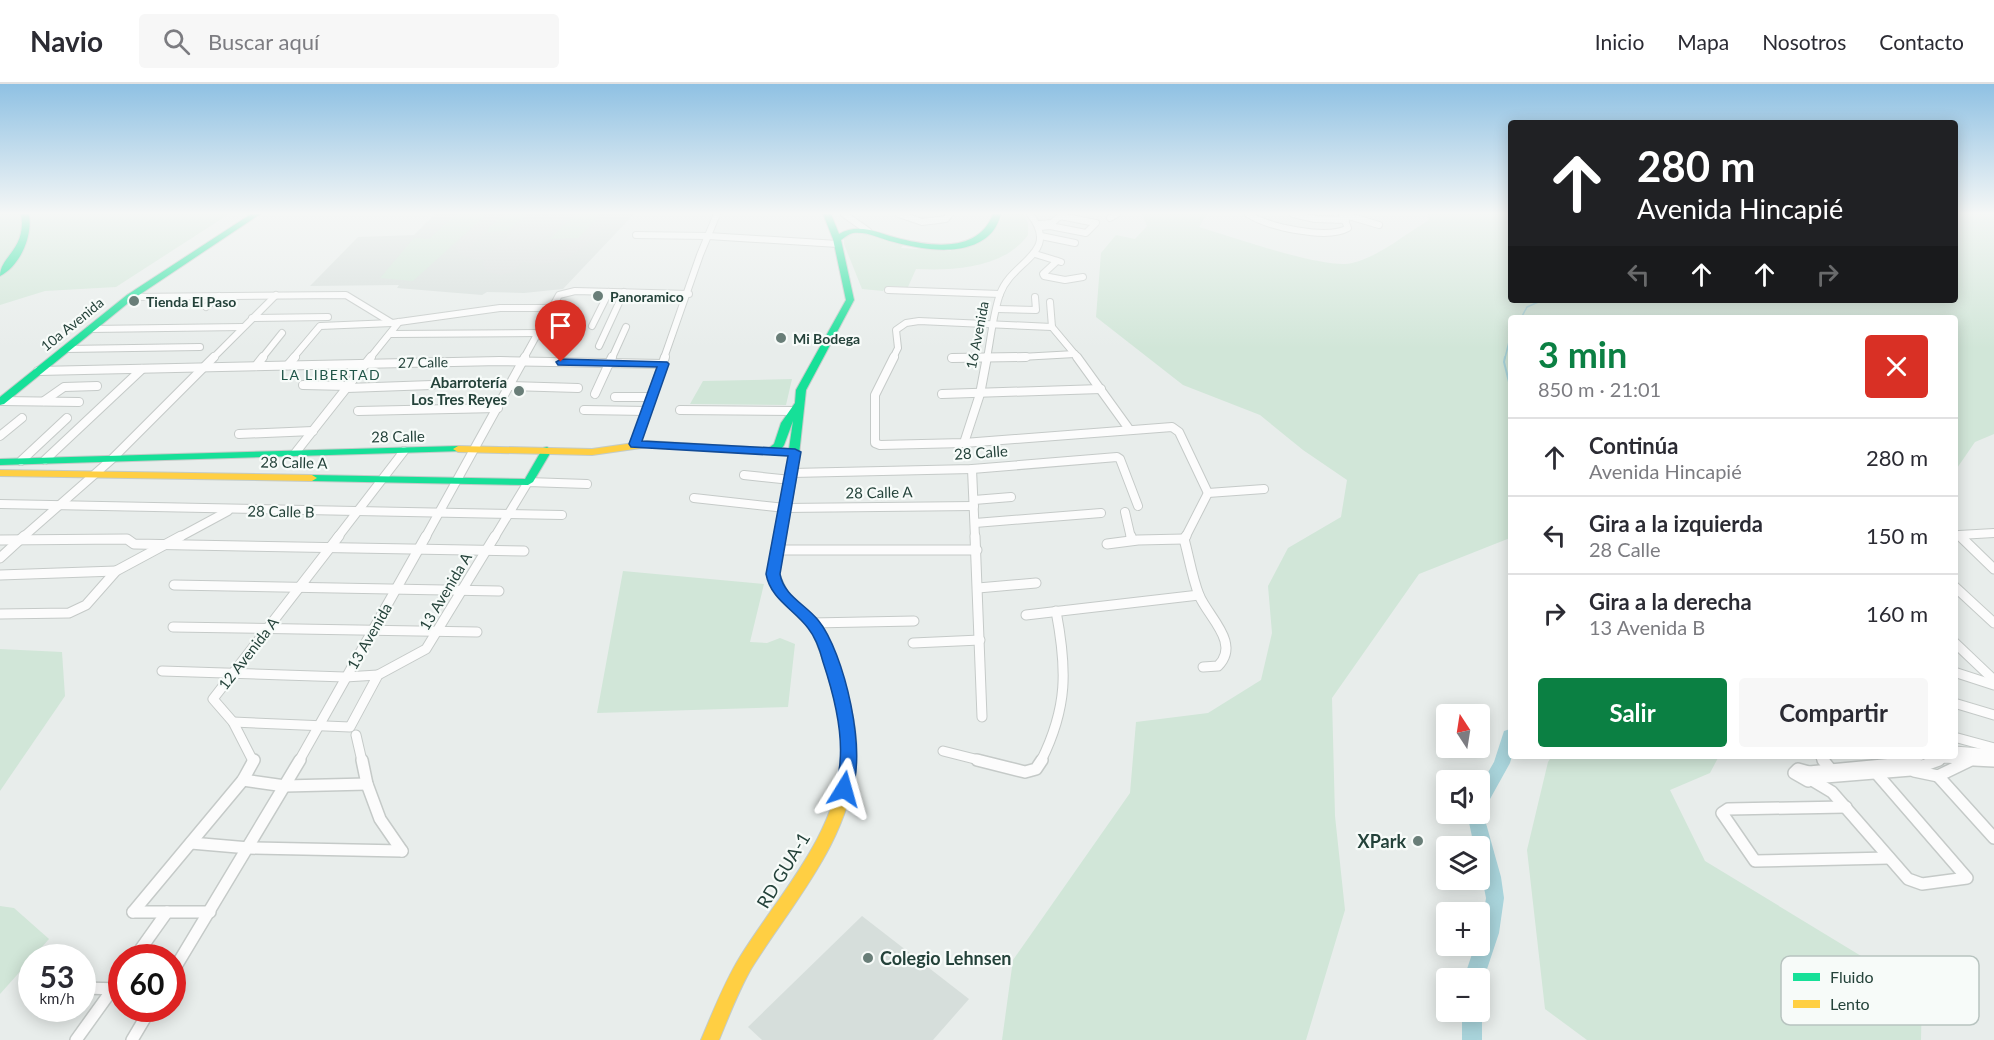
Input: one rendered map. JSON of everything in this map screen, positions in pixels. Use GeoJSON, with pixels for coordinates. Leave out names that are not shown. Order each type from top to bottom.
{"type":"FeatureCollection","features":[{"type":"Feature","properties":{"kind":"main road","name":"10a Avenida"},"geometry":{"type":"LineString","coordinates":[[1,401],[130,297],[188,259]]}},
{"type":"Feature","properties":{"kind":"main road"},"geometry":{"type":"LineString","coordinates":[[770,452],[779,446],[786,423],[797,408],[804,384],[850,300],[841,259]]}},
{"type":"Feature","properties":{"kind":"main road"},"geometry":{"type":"LineString","coordinates":[[0,274],[6,263]]}},
{"type":"Feature","properties":{"kind":"main road","name":"RD GUA-1"},"geometry":{"type":"LineString","coordinates":[[710,1040],[745,964],[809,866],[837,813],[849,762],[840,695],[821,636],[812,622],[781,593],[775,585],[773,574],[792,476],[797,408]]}},
{"type":"Feature","properties":{"kind":"main road","name":"28 Calle"},"geometry":{"type":"LineString","coordinates":[[0,462],[296,452],[475,449],[600,452],[635,444],[795,452]]}},
{"type":"Feature","properties":{"kind":"main road","name":"13 Avenida A"},"geometry":{"type":"LineString","coordinates":[[528,482],[547,450]]}},
{"type":"Feature","properties":{"kind":"main road","name":"28 Calle A"},"geometry":{"type":"LineString","coordinates":[[0,473],[528,482]]}},
{"type":"Feature","properties":{"kind":"street"},"geometry":{"type":"LineString","coordinates":[[635,444],[701,259]]}},
{"type":"Feature","properties":{"kind":"street","name":"16 Avenida"},"geometry":{"type":"LineString","coordinates":[[964,443],[980,394],[1000,294],[1009,276],[1030,259]]}},
{"type":"Feature","properties":{"kind":"street"},"geometry":{"type":"LineString","coordinates":[[1049,259],[1060,262],[1043,274],[1044,276],[1065,280],[1083,277]]}},
{"type":"Feature","properties":{"kind":"street"},"geometry":{"type":"LineString","coordinates":[[888,290],[1000,294]]}},
{"type":"Feature","properties":{"kind":"street","name":"13 Avenida"},"geometry":{"type":"LineString","coordinates":[[186,951],[285,786],[559,296],[571,291],[609,292]]}},
{"type":"Feature","properties":{"kind":"street"},"geometry":{"type":"LineString","coordinates":[[592,326],[609,292],[689,294]]}},
{"type":"Feature","properties":{"kind":"street"},"geometry":{"type":"LineString","coordinates":[[599,346],[624,292]]}},
{"type":"Feature","properties":{"kind":"street"},"geometry":{"type":"LineString","coordinates":[[0,558],[56,506],[112,459],[276,295]]}},
{"type":"Feature","properties":{"kind":"street"},"geometry":{"type":"LineString","coordinates":[[130,297],[346,295],[396,323]]}},
{"type":"Feature","properties":{"kind":"street"},"geometry":{"type":"LineString","coordinates":[[206,308],[219,296]]}},
{"type":"Feature","properties":{"kind":"street"},"geometry":{"type":"LineString","coordinates":[[997,309],[1036,310],[1035,297]]}},
{"type":"Feature","properties":{"kind":"street"},"geometry":{"type":"LineString","coordinates":[[1050,302],[1052,327],[1101,388],[1129,429]]}},
{"type":"Feature","properties":{"kind":"street"},"geometry":{"type":"LineString","coordinates":[[288,366],[320,326],[396,323],[500,308],[552,308]]}},
{"type":"Feature","properties":{"kind":"street"},"geometry":{"type":"LineString","coordinates":[[252,318],[328,316]]}},
{"type":"Feature","properties":{"kind":"street"},"geometry":{"type":"LineString","coordinates":[[1052,327],[920,321],[906,323],[896,330],[898,348],[875,395],[874,443],[880,445],[964,443],[1129,429],[1175,428],[1208,493]]}},
{"type":"Feature","properties":{"kind":"street"},"geometry":{"type":"LineString","coordinates":[[296,452],[391,334],[396,323]]}},
{"type":"Feature","properties":{"kind":"street"},"geometry":{"type":"LineString","coordinates":[[90,329],[243,327]]}},
{"type":"Feature","properties":{"kind":"street"},"geometry":{"type":"LineString","coordinates":[[595,394],[626,327]]}},
{"type":"Feature","properties":{"kind":"street"},"geometry":{"type":"LineString","coordinates":[[256,366],[282,333]]}},
{"type":"Feature","properties":{"kind":"street"},"geometry":{"type":"LineString","coordinates":[[391,334],[539,333]]}},
{"type":"Feature","properties":{"kind":"street"},"geometry":{"type":"LineString","coordinates":[[66,349],[200,347]]}},
{"type":"Feature","properties":{"kind":"street"},"geometry":{"type":"LineString","coordinates":[[952,358],[988,359],[1075,354]]}},
{"type":"Feature","properties":{"kind":"street","name":"27 Calle"},"geometry":{"type":"LineString","coordinates":[[38,371],[524,361],[664,364]]}},
{"type":"Feature","properties":{"kind":"street"},"geometry":{"type":"LineString","coordinates":[[45,460],[142,369]]}},
{"type":"Feature","properties":{"kind":"street"},"geometry":{"type":"LineString","coordinates":[[43,401],[85,370]]}},
{"type":"Feature","properties":{"kind":"street"},"geometry":{"type":"LineString","coordinates":[[303,385],[348,387],[432,385]]}},
{"type":"Feature","properties":{"kind":"street"},"geometry":{"type":"LineString","coordinates":[[64,387],[97,386]]}},
{"type":"Feature","properties":{"kind":"street"},"geometry":{"type":"LineString","coordinates":[[510,386],[578,388]]}},
{"type":"Feature","properties":{"kind":"street"},"geometry":{"type":"LineString","coordinates":[[942,394],[1101,388]]}},
{"type":"Feature","properties":{"kind":"street"},"geometry":{"type":"LineString","coordinates":[[615,397],[652,397]]}},
{"type":"Feature","properties":{"kind":"street"},"geometry":{"type":"LineString","coordinates":[[1,401],[79,402]]}},
{"type":"Feature","properties":{"kind":"street"},"geometry":{"type":"LineString","coordinates":[[358,411],[498,408]]}},
{"type":"Feature","properties":{"kind":"street"},"geometry":{"type":"LineString","coordinates":[[680,410],[797,408]]}},
{"type":"Feature","properties":{"kind":"street"},"geometry":{"type":"LineString","coordinates":[[584,410],[647,411]]}},
{"type":"Feature","properties":{"kind":"street"},"geometry":{"type":"LineString","coordinates":[[0,436],[22,418]]}},
{"type":"Feature","properties":{"kind":"street"},"geometry":{"type":"LineString","coordinates":[[21,461],[68,418]]}},
{"type":"Feature","properties":{"kind":"street"},"geometry":{"type":"LineString","coordinates":[[239,434],[313,431]]}},
{"type":"Feature","properties":{"kind":"street","name":"12 Avenida A"},"geometry":{"type":"LineString","coordinates":[[167,912],[133,912],[243,780],[254,760],[233,722],[213,699],[404,451]]}},
{"type":"Feature","properties":{"kind":"street","name":"28 Calle"},"geometry":{"type":"LineString","coordinates":[[744,475],[792,476],[972,469],[1117,457],[1120,459],[1138,506]]}},
{"type":"Feature","properties":{"kind":"street"},"geometry":{"type":"LineString","coordinates":[[972,469],[982,717]]}},
{"type":"Feature","properties":{"kind":"street","name":"28 Calle A"},"geometry":{"type":"LineString","coordinates":[[528,482],[587,484]]}},
{"type":"Feature","properties":{"kind":"street","name":"13 Avenida A"},"geometry":{"type":"LineString","coordinates":[[378,675],[426,649],[528,482]]}},
{"type":"Feature","properties":{"kind":"street"},"geometry":{"type":"LineString","coordinates":[[1208,493],[1264,489]]}},
{"type":"Feature","properties":{"kind":"street"},"geometry":{"type":"LineString","coordinates":[[1203,667],[1218,666],[1224,660],[1227,647],[1222,633],[1199,595],[1184,539],[1208,493]]}},
{"type":"Feature","properties":{"kind":"street","name":"28 Calle A"},"geometry":{"type":"LineString","coordinates":[[694,498],[785,508],[974,503],[1011,497]]}},
{"type":"Feature","properties":{"kind":"street","name":"28 Calle B"},"geometry":{"type":"LineString","coordinates":[[0,504],[231,510],[561,514]]}},
{"type":"Feature","properties":{"kind":"street"},"geometry":{"type":"LineString","coordinates":[[0,614],[69,613],[86,605],[116,571],[231,510]]}},
{"type":"Feature","properties":{"kind":"street"},"geometry":{"type":"LineString","coordinates":[[1125,512],[1132,540]]}},
{"type":"Feature","properties":{"kind":"street"},"geometry":{"type":"LineString","coordinates":[[975,523],[1101,513]]}},
{"type":"Feature","properties":{"kind":"street"},"geometry":{"type":"LineString","coordinates":[[1994,533],[1959,535],[1994,569]]}},
{"type":"Feature","properties":{"kind":"street"},"geometry":{"type":"LineString","coordinates":[[0,540],[127,539],[134,544],[524,551]]}},
{"type":"Feature","properties":{"kind":"street"},"geometry":{"type":"LineString","coordinates":[[1107,544],[1132,540],[1184,539]]}},
{"type":"Feature","properties":{"kind":"street"},"geometry":{"type":"LineString","coordinates":[[776,550],[977,550]]}},
{"type":"Feature","properties":{"kind":"street"},"geometry":{"type":"LineString","coordinates":[[0,574],[116,571]]}},
{"type":"Feature","properties":{"kind":"street"},"geometry":{"type":"LineString","coordinates":[[978,588],[1036,583]]}},
{"type":"Feature","properties":{"kind":"street"},"geometry":{"type":"LineString","coordinates":[[174,585],[499,591]]}},
{"type":"Feature","properties":{"kind":"street"},"geometry":{"type":"LineString","coordinates":[[1958,590],[1994,623]]}},
{"type":"Feature","properties":{"kind":"street"},"geometry":{"type":"LineString","coordinates":[[1026,615],[1199,595]]}},
{"type":"Feature","properties":{"kind":"street"},"geometry":{"type":"LineString","coordinates":[[943,751],[1024,772],[1030,773],[1038,768],[1056,729],[1065,702],[1064,651],[1056,611]]}},
{"type":"Feature","properties":{"kind":"street"},"geometry":{"type":"LineString","coordinates":[[812,622],[914,621]]}},
{"type":"Feature","properties":{"kind":"street"},"geometry":{"type":"LineString","coordinates":[[173,627],[477,632]]}},
{"type":"Feature","properties":{"kind":"street"},"geometry":{"type":"LineString","coordinates":[[913,643],[980,640]]}},
{"type":"Feature","properties":{"kind":"street"},"geometry":{"type":"LineString","coordinates":[[1958,645],[1994,683]]}},
{"type":"Feature","properties":{"kind":"street"},"geometry":{"type":"LineString","coordinates":[[162,671],[345,677],[378,675],[353,731],[367,784],[380,819],[402,851],[249,848],[191,843]]}},
{"type":"Feature","properties":{"kind":"street"},"geometry":{"type":"LineString","coordinates":[[1958,673],[1994,683]]}},
{"type":"Feature","properties":{"kind":"street"},"geometry":{"type":"LineString","coordinates":[[1958,704],[1994,715]]}},
{"type":"Feature","properties":{"kind":"street"},"geometry":{"type":"LineString","coordinates":[[233,722],[353,731]]}},
{"type":"Feature","properties":{"kind":"street"},"geometry":{"type":"LineString","coordinates":[[1958,738],[1994,748]]}},
{"type":"Feature","properties":{"kind":"street"},"geometry":{"type":"LineString","coordinates":[[1958,751],[1994,754]]}},
{"type":"Feature","properties":{"kind":"street"},"geometry":{"type":"LineString","coordinates":[[1958,758],[1994,761]]}},
{"type":"Feature","properties":{"kind":"street"},"geometry":{"type":"LineString","coordinates":[[1822,759],[1831,770]]}},
{"type":"Feature","properties":{"kind":"street"},"geometry":{"type":"LineString","coordinates":[[1811,777],[1827,787],[1908,879],[1919,884],[1967,878],[1880,770],[1876,759]]}},
{"type":"Feature","properties":{"kind":"street"},"geometry":{"type":"LineString","coordinates":[[1811,777],[1880,770],[1909,763],[1915,759]]}},
{"type":"Feature","properties":{"kind":"street"},"geometry":{"type":"LineString","coordinates":[[1911,770],[1938,759]]}},
{"type":"Feature","properties":{"kind":"street"},"geometry":{"type":"LineString","coordinates":[[1938,776],[1971,760]]}},
{"type":"Feature","properties":{"kind":"street"},"geometry":{"type":"LineString","coordinates":[[1811,777],[1831,770],[1911,770],[1938,776],[1994,838]]}},
{"type":"Feature","properties":{"kind":"street"},"geometry":{"type":"LineString","coordinates":[[243,780],[285,786],[367,784]]}},
{"type":"Feature","properties":{"kind":"street"},"geometry":{"type":"LineString","coordinates":[[1846,807],[1728,809],[1722,813],[1755,861],[1889,858]]}},
{"type":"Feature","properties":{"kind":"street"},"geometry":{"type":"LineString","coordinates":[[144,944],[167,912],[210,912]]}},
{"type":"Feature","properties":{"kind":"street"},"geometry":{"type":"LineString","coordinates":[[76,1040],[108,1000]]}},
{"type":"Feature","properties":{"kind":"street"},"geometry":{"type":"LineString","coordinates":[[132,1040],[143,1022]]}},
{"type":"Feature","properties":{"kind":"shaded area"},"geometry":{"type":"Polygon","coordinates":[[[337,259],[592,259],[563,289],[524,293],[487,292],[482,295],[397,288],[399,285],[310,286],[337,259]]]}},
{"type":"Feature","properties":{"kind":"shaded area","name":"Colegio Lehnsen"},"geometry":{"type":"Polygon","coordinates":[[[862,916],[969,999],[933,1040],[762,1040],[748,1027],[862,916]]]}},
{"type":"Feature","properties":{"kind":"green space"},"geometry":{"type":"Polygon","coordinates":[[[0,259],[160,259],[116,287],[45,291],[0,305],[0,259]]]}},
{"type":"Feature","properties":{"kind":"green space"},"geometry":{"type":"Polygon","coordinates":[[[396,259],[438,259],[413,281],[380,278],[396,259]]]}},
{"type":"Feature","properties":{"kind":"green space"},"geometry":{"type":"Polygon","coordinates":[[[850,259],[998,259],[962,268],[916,269],[908,287],[887,286],[883,291],[862,289],[850,259]]]}},
{"type":"Feature","properties":{"kind":"green space"},"geometry":{"type":"Polygon","coordinates":[[[1101,259],[1307,259],[1339,264],[1365,259],[1508,259],[1508,303],[1958,303],[1958,259],[1994,259],[1994,434],[1975,442],[1958,467],[1958,315],[1508,315],[1508,539],[1419,574],[1332,698],[1335,816],[1345,910],[1306,1040],[1002,1040],[1013,960],[1130,793],[1136,722],[1208,713],[1261,680],[1272,633],[1268,586],[1288,548],[1341,517],[1347,480],[1303,450],[1260,415],[1183,385],[1096,317],[1101,259]]]}},
{"type":"Feature","properties":{"kind":"green space"},"geometry":{"type":"Polygon","coordinates":[[[792,379],[786,405],[690,404],[703,381],[792,379]]]}},
{"type":"Feature","properties":{"kind":"green space"},"geometry":{"type":"Polygon","coordinates":[[[623,571],[764,584],[750,642],[767,643],[780,638],[795,644],[788,707],[597,713],[623,571]]]}},
{"type":"Feature","properties":{"kind":"green space"},"geometry":{"type":"Polygon","coordinates":[[[0,649],[62,652],[65,696],[0,791],[0,649]]]}},
{"type":"Feature","properties":{"kind":"green space"},"geometry":{"type":"Polygon","coordinates":[[[1550,759],[1717,759],[1710,773],[1670,790],[1705,861],[1861,956],[1781,956],[1781,1025],[1921,1025],[1921,1040],[1587,1040],[1545,1009],[1527,850],[1550,759]]]}},
{"type":"Feature","properties":{"kind":"green space"},"geometry":{"type":"Polygon","coordinates":[[[0,906],[14,908],[49,939],[45,944],[18,944],[18,974],[0,994],[0,906]]]}},
{"type":"Feature","properties":{"kind":"waterway"},"geometry":{"type":"LineString","coordinates":[[1523,315],[1527,307],[1536,303]]}},
{"type":"Feature","properties":{"kind":"waterway"},"geometry":{"type":"LineString","coordinates":[[1505,358],[1508,346]]}},
{"type":"Feature","properties":{"kind":"waterway"},"geometry":{"type":"LineString","coordinates":[[1505,357],[1508,378]]}},
{"type":"Feature","properties":{"kind":"waterway"},"geometry":{"type":"LineString","coordinates":[[1490,784],[1502,763],[1508,742]]}},
{"type":"Feature","properties":{"kind":"waterway"},"geometry":{"type":"LineString","coordinates":[[1476,968],[1495,911],[1494,885],[1477,824]]}},
{"type":"Feature","properties":{"kind":"waterway"},"geometry":{"type":"LineString","coordinates":[[1472,1022],[1472,1040]]}},
{"type":"Feature","properties":{"kind":"taxiway"},"geometry":{"type":"LineString","coordinates":[[529,259],[549,259]]}},
{"type":"Feature","properties":{"kind":"runway"},"geometry":{"type":"LineString","coordinates":[[500,264],[505,259]]}},
{"type":"Feature","properties":{"kind":"traffic: fast"},"geometry":{"type":"LineString","coordinates":[[0,274],[13,259]]}},
{"type":"Feature","properties":{"kind":"traffic: fast"},"geometry":{"type":"LineString","coordinates":[[0,402],[130,297],[188,259]]}},
{"type":"Feature","properties":{"kind":"traffic: fast"},"geometry":{"type":"LineString","coordinates":[[832,665],[818,629],[783,595],[773,574],[792,473],[801,390],[850,300],[841,259]]}},
{"type":"Feature","properties":{"kind":"traffic: fast"},"geometry":{"type":"LineString","coordinates":[[770,452],[779,445],[786,423],[798,405]]}},
{"type":"Feature","properties":{"kind":"traffic: fast"},"geometry":{"type":"LineString","coordinates":[[714,448],[795,452]]}},
{"type":"Feature","properties":{"kind":"traffic: fast"},"geometry":{"type":"LineString","coordinates":[[0,462],[458,449]]}},
{"type":"Feature","properties":{"kind":"traffic: fast"},"geometry":{"type":"LineString","coordinates":[[312,478],[528,482],[547,450]]}},
{"type":"Feature","properties":{"kind":"traffic: slow"},"geometry":{"type":"LineString","coordinates":[[458,449],[592,452],[648,444],[714,448]]}},
{"type":"Feature","properties":{"kind":"traffic: slow"},"geometry":{"type":"LineString","coordinates":[[0,473],[312,478]]}},
{"type":"Feature","properties":{"kind":"traffic: slow"},"geometry":{"type":"LineString","coordinates":[[710,1040],[741,970],[811,866],[837,814],[845,787],[849,747],[844,712],[832,665]]}},
{"type":"Feature","properties":{"kind":"place","name":"Panoramico"},"geometry":{"type":"Point","coordinates":[598,296]}},
{"type":"Feature","properties":{"kind":"place","name":"Tienda El Paso"},"geometry":{"type":"Point","coordinates":[134,301]}},
{"type":"Feature","properties":{"kind":"place","name":"Mi Bodega"},"geometry":{"type":"Point","coordinates":[781,338]}},
{"type":"Feature","properties":{"kind":"place","name":"Abarrotería Los Tres Reyes"},"geometry":{"type":"Point","coordinates":[519,391]}},
{"type":"Feature","properties":{"kind":"place","name":"XPark"},"geometry":{"type":"Point","coordinates":[1418,841]}},
{"type":"Feature","properties":{"kind":"place","name":"Colegio Lehnsen"},"geometry":{"type":"Point","coordinates":[868,958]}},
{"type":"Feature","properties":{"kind":"district","name":"LA LIBERTAD"},"geometry":{"type":"Point","coordinates":[331,374]}},
{"type":"Feature","properties":{"kind":"route"},"geometry":{"type":"LineString","coordinates":[[561,362],[664,364],[635,444],[795,452],[773,574],[775,585],[781,593],[812,622],[821,636],[831,662],[840,695],[848,743],[849,762],[844,789]]}}]}
